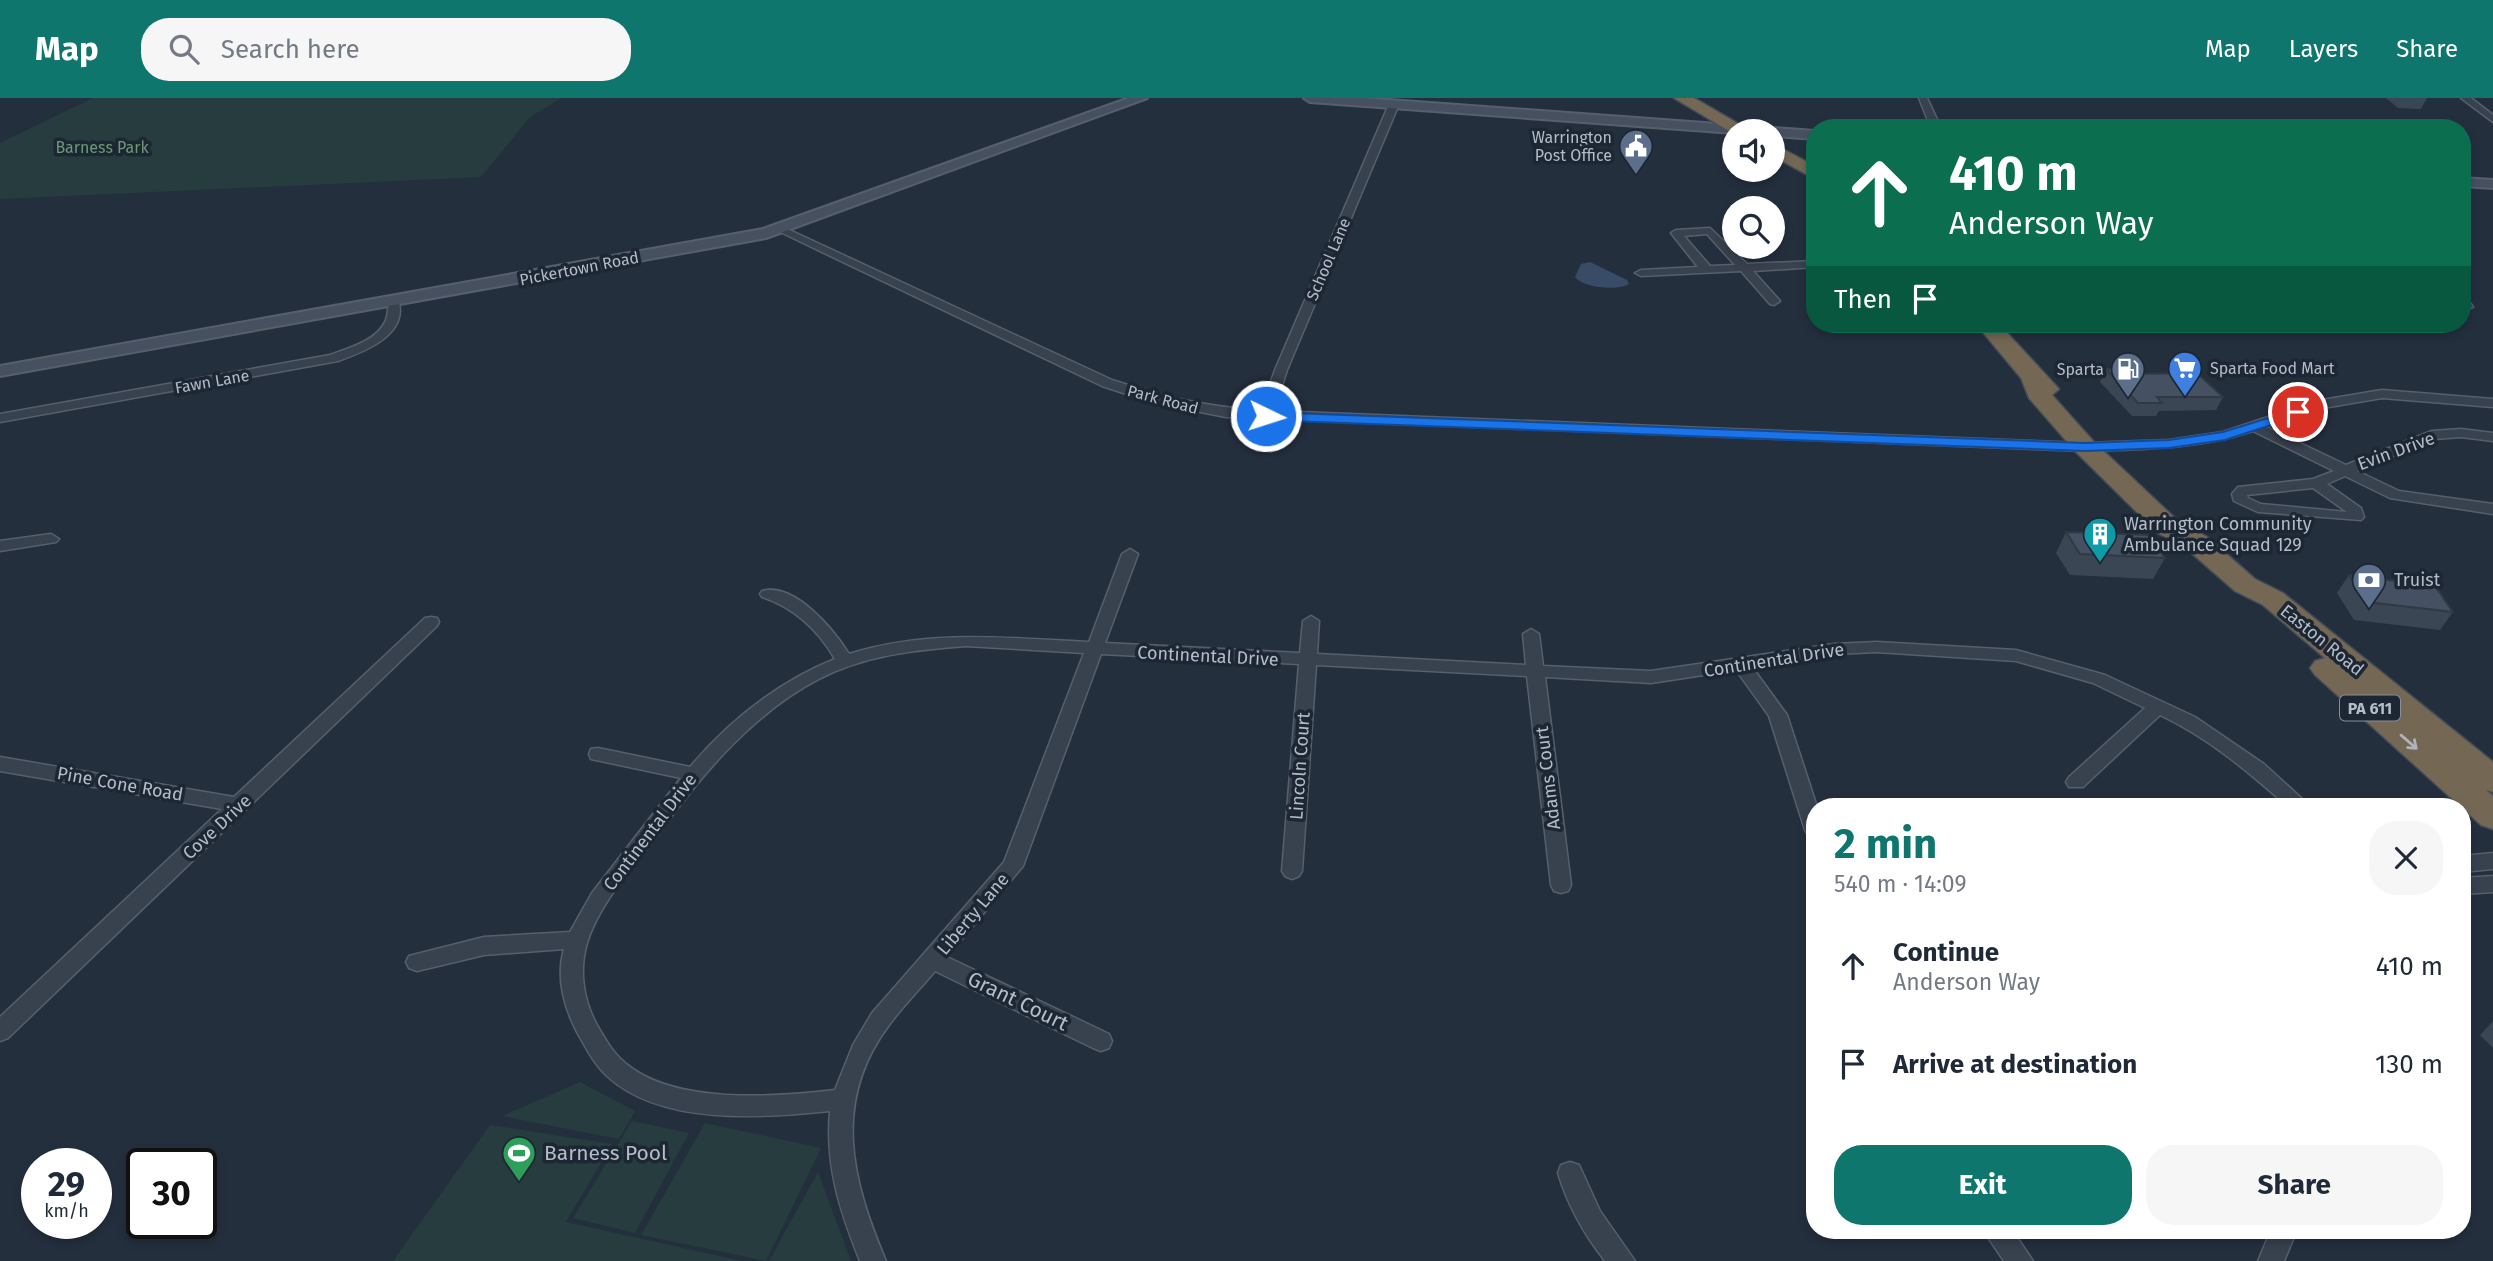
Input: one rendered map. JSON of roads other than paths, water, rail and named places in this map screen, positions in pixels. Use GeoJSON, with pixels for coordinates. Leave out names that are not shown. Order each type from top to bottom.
{"type":"FeatureCollection","features":[{"type":"Feature","properties":{"kind":"highway"},"geometry":{"type":"LineString","coordinates":[[1682,98],[1726,119]]}},
{"type":"Feature","properties":{"kind":"highway"},"geometry":{"type":"LineString","coordinates":[[1701,98],[1734,119]]}},
{"type":"Feature","properties":{"kind":"highway"},"geometry":{"type":"LineString","coordinates":[[1785,147],[1806,158]]}},
{"type":"Feature","properties":{"kind":"highway"},"geometry":{"type":"LineString","coordinates":[[1785,156],[1806,169]]}},
{"type":"Feature","properties":{"kind":"highway","name":"Easton Road"},"geometry":{"type":"LineString","coordinates":[[1995,333],[2032,377],[2037,393],[2096,447],[2191,526],[2197,542],[2245,586],[2265,614],[2493,816]]}},
{"type":"Feature","properties":{"kind":"highway","name":"Easton Road"},"geometry":{"type":"LineString","coordinates":[[2245,586],[2273,599],[2493,780]]}},
{"type":"Feature","properties":{"kind":"street","name":"Pickertown Road"},"geometry":{"type":"LineString","coordinates":[[0,371],[394,302],[779,229],[1141,98]]}},
{"type":"Feature","properties":{"kind":"street"},"geometry":{"type":"LineString","coordinates":[[1310,98],[1722,130]]}},
{"type":"Feature","properties":{"kind":"street"},"geometry":{"type":"LineString","coordinates":[[1923,98],[1932,119]]}},
{"type":"Feature","properties":{"kind":"street"},"geometry":{"type":"LineString","coordinates":[[2465,98],[2493,119]]}},
{"type":"Feature","properties":{"kind":"street","name":"School Lane"},"geometry":{"type":"LineString","coordinates":[[1266,416],[1281,370],[1394,104]]}},
{"type":"Feature","properties":{"kind":"street"},"geometry":{"type":"LineString","coordinates":[[1785,134],[1806,135]]}},
{"type":"Feature","properties":{"kind":"street"},"geometry":{"type":"LineString","coordinates":[[2471,183],[2493,184]]}},
{"type":"Feature","properties":{"kind":"street","name":"Park Road"},"geometry":{"type":"LineString","coordinates":[[779,229],[1107,383],[1159,400],[1204,410],[1266,416],[2096,447],[2169,444],[2225,436],[2321,404],[2382,394],[2493,403]]}},
{"type":"Feature","properties":{"kind":"street"},"geometry":{"type":"LineString","coordinates":[[1707,270],[1676,233],[1710,232],[1722,246]]}},
{"type":"Feature","properties":{"kind":"street"},"geometry":{"type":"LineString","coordinates":[[1785,254],[1806,253]]}},
{"type":"Feature","properties":{"kind":"street"},"geometry":{"type":"LineString","coordinates":[[1734,259],[1774,301]]}},
{"type":"Feature","properties":{"kind":"street"},"geometry":{"type":"LineString","coordinates":[[1641,273],[1806,264]]}},
{"type":"Feature","properties":{"kind":"street","name":"Fawn Lane"},"geometry":{"type":"LineString","coordinates":[[0,418],[333,358],[365,345],[388,329],[396,316],[394,302]]}},
{"type":"Feature","properties":{"kind":"street"},"geometry":{"type":"LineString","coordinates":[[2256,427],[2395,495],[2493,509]]}},
{"type":"Feature","properties":{"kind":"street","name":"Evin Drive"},"geometry":{"type":"LineString","coordinates":[[2316,483],[2356,511],[2356,517],[2259,508],[2241,500],[2239,494],[2243,490],[2316,483],[2432,435],[2461,433],[2493,438]]}},
{"type":"Feature","properties":{"kind":"street"},"geometry":{"type":"LineString","coordinates":[[0,546],[51,539]]}},
{"type":"Feature","properties":{"kind":"street","name":"Liberty Lane"},"geometry":{"type":"LineString","coordinates":[[873,1261],[854,1219],[844,1183],[840,1151],[842,1099],[853,1068],[873,1032],[1001,883],[1023,848],[1130,554]]}},
{"type":"Feature","properties":{"kind":"street"},"geometry":{"type":"LineString","coordinates":[[768,594],[789,601],[808,615],[828,633],[845,661]]}},
{"type":"Feature","properties":{"kind":"street","name":"Lincoln Court"},"geometry":{"type":"LineString","coordinates":[[1292,871],[1311,621]]}},
{"type":"Feature","properties":{"kind":"street","name":"Cove Drive"},"geometry":{"type":"LineString","coordinates":[[0,1031],[431,622]]}},
{"type":"Feature","properties":{"kind":"street","name":"Adams Court"},"geometry":{"type":"LineString","coordinates":[[1531,634],[1561,885]]}},
{"type":"Feature","properties":{"kind":"street","name":"Continental Drive"},"geometry":{"type":"LineString","coordinates":[[842,1099],[722,1104],[666,1096],[632,1080],[604,1058],[578,1008],[572,988],[577,940],[595,905],[691,774],[762,705],[806,678],[845,661],[902,646],[942,642],[1536,672],[1671,676],[1817,651],[1877,647],[2003,655],[2042,662],[2099,680],[2159,705],[2213,736],[2290,798]]}},
{"type":"Feature","properties":{"kind":"street"},"geometry":{"type":"LineString","coordinates":[[1741,664],[1778,715],[1806,802]]}},
{"type":"Feature","properties":{"kind":"street"},"geometry":{"type":"LineString","coordinates":[[2076,782],[2159,705]]}},
{"type":"Feature","properties":{"kind":"street"},"geometry":{"type":"LineString","coordinates":[[598,754],[691,774]]}},
{"type":"Feature","properties":{"kind":"street","name":"Pine Cone Road"},"geometry":{"type":"LineString","coordinates":[[0,764],[240,805]]}},
{"type":"Feature","properties":{"kind":"street"},"geometry":{"type":"LineString","coordinates":[[2471,863],[2493,861]]}},
{"type":"Feature","properties":{"kind":"street"},"geometry":{"type":"LineString","coordinates":[[2471,885],[2493,884]]}},
{"type":"Feature","properties":{"kind":"street"},"geometry":{"type":"LineString","coordinates":[[417,962],[484,946],[577,940]]}},
{"type":"Feature","properties":{"kind":"street","name":"Grant Court"},"geometry":{"type":"LineString","coordinates":[[934,961],[1101,1041]]}},
{"type":"Feature","properties":{"kind":"street"},"geometry":{"type":"LineString","coordinates":[[1570,1173],[1578,1200],[1600,1236],[1622,1261]]}},
{"type":"Feature","properties":{"kind":"street"},"geometry":{"type":"LineString","coordinates":[[2003,1239],[2020,1261]]}},
{"type":"Feature","properties":{"kind":"street"},"geometry":{"type":"LineString","coordinates":[[2271,1261],[2280,1239]]}},
{"type":"Feature","properties":{"kind":"water"},"geometry":{"type":"Polygon","coordinates":[[[1590,262],[1627,280],[1629,284],[1601,287],[1579,281],[1575,277],[1581,264],[1590,262]]]}},
{"type":"Feature","properties":{"kind":"place","name":"Warrington Post Office"},"geometry":{"type":"Point","coordinates":[1636,176]}},
{"type":"Feature","properties":{"kind":"place","name":"Sparta Food Mart"},"geometry":{"type":"Point","coordinates":[2185,398]}},
{"type":"Feature","properties":{"kind":"place","name":"Sparta"},"geometry":{"type":"Point","coordinates":[2128,399]}},
{"type":"Feature","properties":{"kind":"place","name":"Warrington Community Ambulance Squad 129"},"geometry":{"type":"Point","coordinates":[2100,564]}},
{"type":"Feature","properties":{"kind":"place","name":"Truist"},"geometry":{"type":"Point","coordinates":[2369,610]}},
{"type":"Feature","properties":{"kind":"place","name":"Barness Pool"},"geometry":{"type":"Point","coordinates":[519,1183]}},
{"type":"Feature","properties":{"kind":"park label","name":"Barness Park"},"geometry":{"type":"Point","coordinates":[102,147]}}]}
